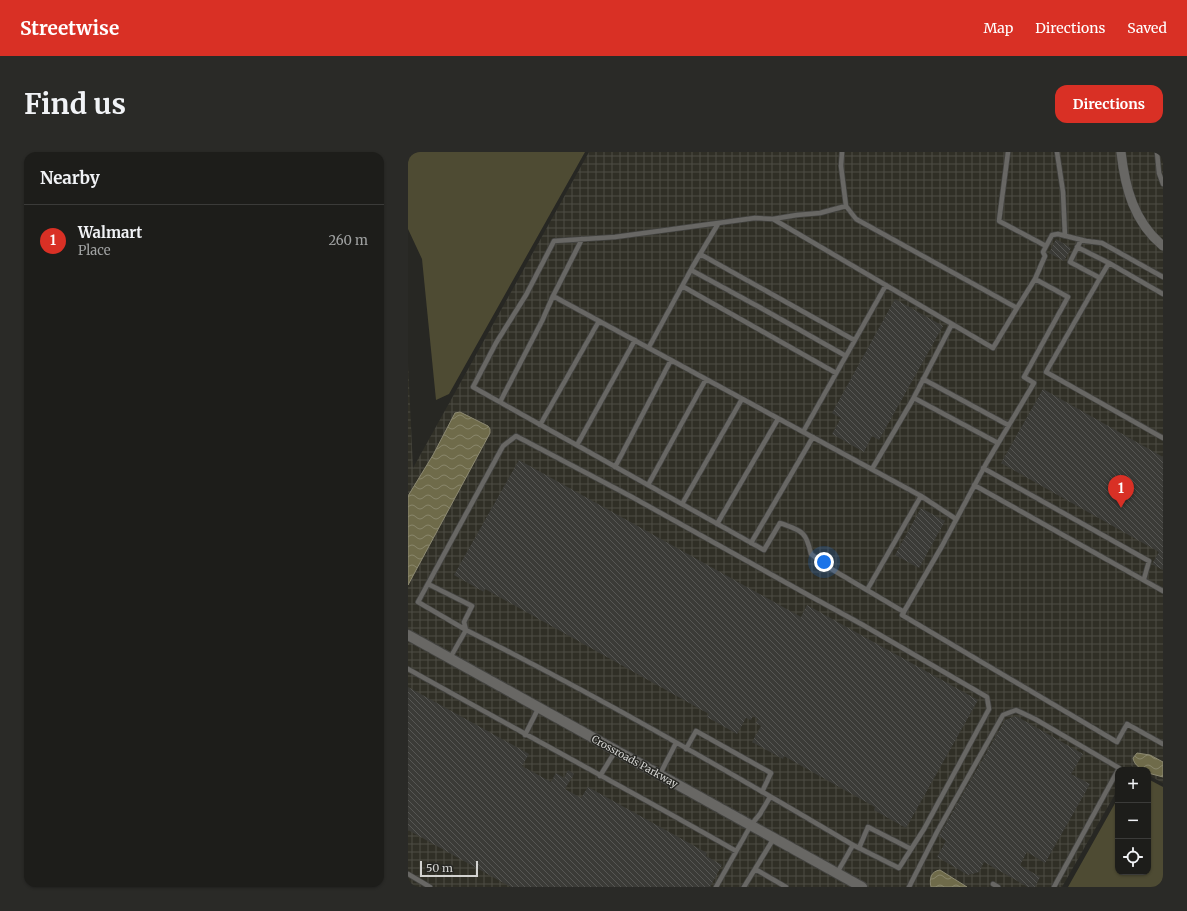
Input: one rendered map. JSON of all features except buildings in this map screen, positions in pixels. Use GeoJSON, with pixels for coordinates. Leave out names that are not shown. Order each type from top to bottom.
{"type":"FeatureCollection","features":[{"type":"Feature","properties":{"kind":"street"},"geometry":{"type":"LineString","coordinates":[[1121,152],[1124,174],[1138,216],[1152,237],[1163,246]]}},
{"type":"Feature","properties":{"kind":"street","name":"Crossroads Parkway"},"geometry":{"type":"LineString","coordinates":[[408,635],[862,887]]}},
{"type":"Feature","properties":{"kind":"lane"},"geometry":{"type":"LineString","coordinates":[[842,152],[841,166],[846,206],[856,219],[1017,308]]}},
{"type":"Feature","properties":{"kind":"lane"},"geometry":{"type":"LineString","coordinates":[[1008,152],[999,221],[1046,246]]}},
{"type":"Feature","properties":{"kind":"lane"},"geometry":{"type":"LineString","coordinates":[[1058,152],[1063,192],[1065,236]]}},
{"type":"Feature","properties":{"kind":"lane"},"geometry":{"type":"LineString","coordinates":[[1156,152],[1159,173],[1163,184]]}},
{"type":"Feature","properties":{"kind":"lane"},"geometry":{"type":"LineString","coordinates":[[846,206],[820,213],[773,219],[755,218],[615,237],[554,241],[526,295],[496,343],[473,387],[764,550],[780,523],[801,532],[808,541],[811,554],[828,567],[904,612]]}},
{"type":"Feature","properties":{"kind":"lane"},"geometry":{"type":"LineString","coordinates":[[773,219],[994,348],[1035,279],[1045,256],[1042,252],[1052,235],[1058,234],[1081,240],[1102,243],[1163,277]]}},
{"type":"Feature","properties":{"kind":"lane"},"geometry":{"type":"LineString","coordinates":[[649,347],[690,270],[718,224]]}},
{"type":"Feature","properties":{"kind":"lane"},"geometry":{"type":"LineString","coordinates":[[500,402],[582,239]]}},
{"type":"Feature","properties":{"kind":"lane"},"geometry":{"type":"LineString","coordinates":[[1081,240],[1070,262],[1100,278]]}},
{"type":"Feature","properties":{"kind":"lane"},"geometry":{"type":"LineString","coordinates":[[1077,247],[1109,263],[1163,294]]}},
{"type":"Feature","properties":{"kind":"lane"},"geometry":{"type":"LineString","coordinates":[[700,254],[854,340]]}},
{"type":"Feature","properties":{"kind":"lane"},"geometry":{"type":"LineString","coordinates":[[1109,263],[1046,372],[1163,438]]}},
{"type":"Feature","properties":{"kind":"lane"},"geometry":{"type":"LineString","coordinates":[[690,270],[846,356]]}},
{"type":"Feature","properties":{"kind":"lane"},"geometry":{"type":"LineString","coordinates":[[1035,279],[1068,297],[1024,377],[1034,383],[1008,425],[902,615],[1117,742],[1127,724],[1163,744]]}},
{"type":"Feature","properties":{"kind":"lane"},"geometry":{"type":"LineString","coordinates":[[803,432],[886,285]]}},
{"type":"Feature","properties":{"kind":"lane"},"geometry":{"type":"LineString","coordinates":[[682,286],[836,373]]}},
{"type":"Feature","properties":{"kind":"lane"},"geometry":{"type":"LineString","coordinates":[[553,296],[921,496],[956,519]]}},
{"type":"Feature","properties":{"kind":"lane"},"geometry":{"type":"LineString","coordinates":[[540,425],[599,321]]}},
{"type":"Feature","properties":{"kind":"lane"},"geometry":{"type":"LineString","coordinates":[[872,469],[914,398],[952,324]]}},
{"type":"Feature","properties":{"kind":"lane"},"geometry":{"type":"LineString","coordinates":[[577,445],[635,340]]}},
{"type":"Feature","properties":{"kind":"lane"},"geometry":{"type":"LineString","coordinates":[[615,467],[671,360]]}},
{"type":"Feature","properties":{"kind":"lane"},"geometry":{"type":"LineString","coordinates":[[648,485],[706,379]]}},
{"type":"Feature","properties":{"kind":"lane"},"geometry":{"type":"LineString","coordinates":[[923,379],[1008,425]]}},
{"type":"Feature","properties":{"kind":"lane"},"geometry":{"type":"LineString","coordinates":[[914,398],[998,444]]}},
{"type":"Feature","properties":{"kind":"lane"},"geometry":{"type":"LineString","coordinates":[[682,504],[742,399]]}},
{"type":"Feature","properties":{"kind":"lane"},"geometry":{"type":"LineString","coordinates":[[717,524],[778,419]]}},
{"type":"Feature","properties":{"kind":"lane"},"geometry":{"type":"LineString","coordinates":[[516,436],[632,497],[790,586],[863,625],[987,697],[989,709],[924,829],[899,868],[853,845],[676,743],[539,667],[466,630],[418,602],[428,584],[504,446],[516,436]]}},
{"type":"Feature","properties":{"kind":"lane"},"geometry":{"type":"LineString","coordinates":[[751,543],[813,437]]}},
{"type":"Feature","properties":{"kind":"lane"},"geometry":{"type":"LineString","coordinates":[[984,468],[1149,561],[1144,579]]}},
{"type":"Feature","properties":{"kind":"lane"},"geometry":{"type":"LineString","coordinates":[[974,485],[1163,590]]}},
{"type":"Feature","properties":{"kind":"lane"},"geometry":{"type":"LineString","coordinates":[[867,590],[921,496]]}},
{"type":"Feature","properties":{"kind":"lane"},"geometry":{"type":"LineString","coordinates":[[428,584],[472,606],[464,622],[466,630],[450,658]]}},
{"type":"Feature","properties":{"kind":"lane"},"geometry":{"type":"LineString","coordinates":[[408,669],[736,851]]}},
{"type":"Feature","properties":{"kind":"lane"},"geometry":{"type":"LineString","coordinates":[[525,735],[539,707]]}},
{"type":"Feature","properties":{"kind":"lane"},"geometry":{"type":"LineString","coordinates":[[909,887],[937,832],[1003,716],[1016,710],[1054,730],[1117,767]]}},
{"type":"Feature","properties":{"kind":"lane"},"geometry":{"type":"LineString","coordinates":[[686,749],[696,731],[771,773],[762,792]]}},
{"type":"Feature","properties":{"kind":"lane"},"geometry":{"type":"LineString","coordinates":[[660,774],[676,743]]}},
{"type":"Feature","properties":{"kind":"lane"},"geometry":{"type":"LineString","coordinates":[[600,776],[616,750]]}},
{"type":"Feature","properties":{"kind":"lane"},"geometry":{"type":"LineString","coordinates":[[1054,887],[1115,775]]}},
{"type":"Feature","properties":{"kind":"lane"},"geometry":{"type":"LineString","coordinates":[[716,887],[751,825],[760,814],[770,797]]}},
{"type":"Feature","properties":{"kind":"lane"},"geometry":{"type":"LineString","coordinates":[[859,848],[868,826],[911,849]]}},
{"type":"Feature","properties":{"kind":"lane"},"geometry":{"type":"LineString","coordinates":[[744,887],[774,838]]}},
{"type":"Feature","properties":{"kind":"lane"},"geometry":{"type":"LineString","coordinates":[[838,873],[853,845]]}},
{"type":"Feature","properties":{"kind":"lane"},"geometry":{"type":"LineString","coordinates":[[755,870],[786,887]]}},
{"type":"Feature","properties":{"kind":"lane"},"geometry":{"type":"LineString","coordinates":[[408,874],[430,887]]}},
{"type":"Feature","properties":{"kind":"lane"},"geometry":{"type":"LineString","coordinates":[[993,884],[998,887]]}},
{"type":"Feature","properties":{"kind":"shaded area"},"geometry":{"type":"Polygon","coordinates":[[[408,152],[585,152],[449,394],[436,400],[422,259],[408,229],[408,152]]]}},
{"type":"Feature","properties":{"kind":"shaded area"},"geometry":{"type":"Polygon","coordinates":[[[589,152],[1163,152],[1163,783],[1151,777],[1151,767],[1115,767],[1115,794],[1062,887],[408,887],[408,364],[413,468],[589,152]]]}},
{"type":"Feature","properties":{"kind":"shaded area"},"geometry":{"type":"Polygon","coordinates":[[[1151,781],[1163,787],[1163,887],[1068,887],[1115,803],[1115,875],[1151,875],[1151,781]]]}},
{"type":"Feature","properties":{"kind":"water"},"geometry":{"type":"Polygon","coordinates":[[[460,412],[488,426],[490,433],[408,585],[408,496],[433,455],[455,413],[460,412]]]}},
{"type":"Feature","properties":{"kind":"water"},"geometry":{"type":"Polygon","coordinates":[[[1137,753],[1150,755],[1163,762],[1163,777],[1151,774],[1151,767],[1138,767],[1133,758],[1137,753]]]}},
{"type":"Feature","properties":{"kind":"water"},"geometry":{"type":"Polygon","coordinates":[[[940,870],[967,887],[931,887],[931,876],[940,870]]]}},
{"type":"Feature","properties":{"kind":"place","name":"Walmart"},"geometry":{"type":"Point","coordinates":[1121,508]}}]}
